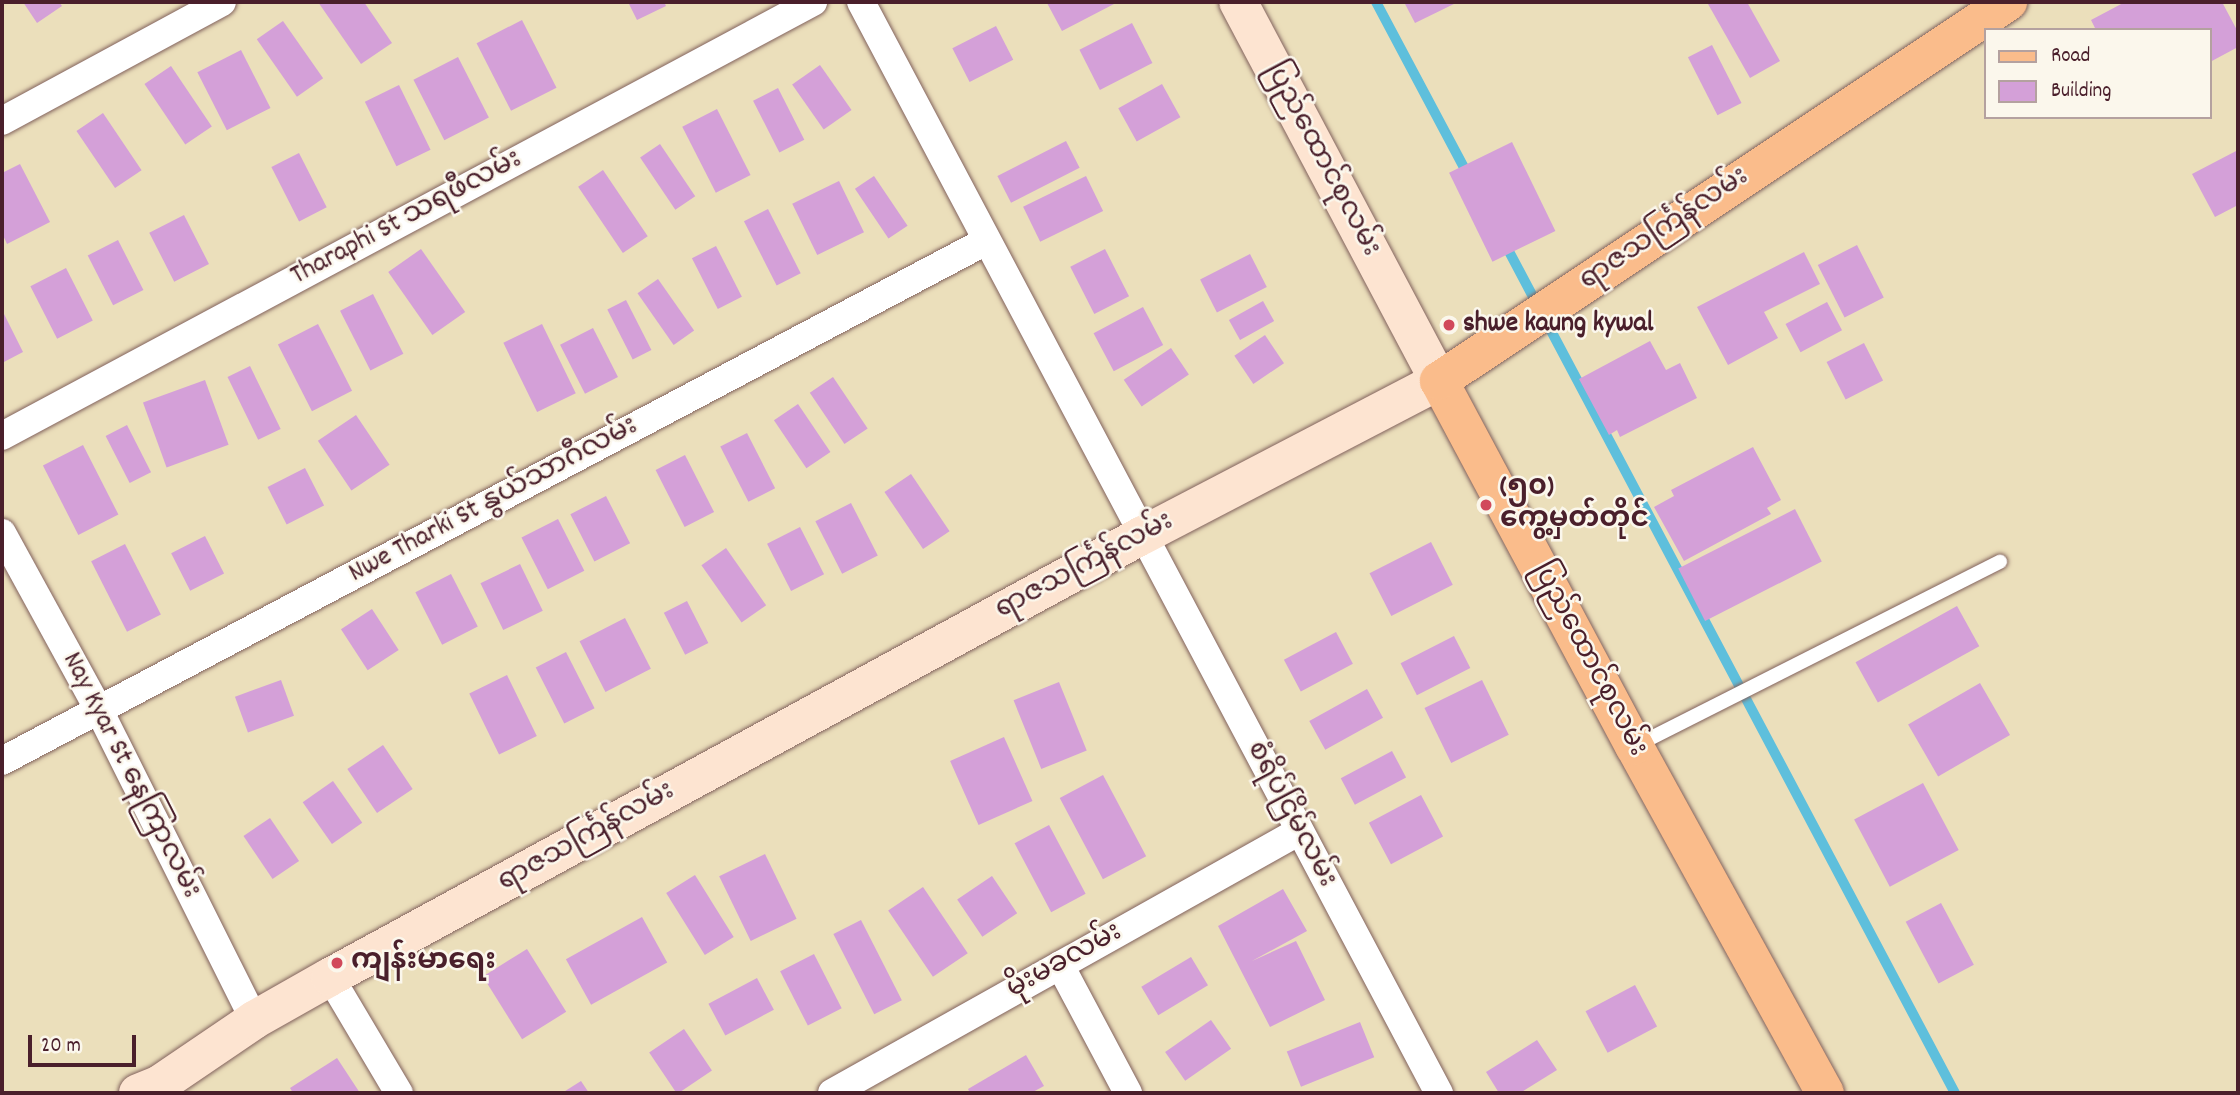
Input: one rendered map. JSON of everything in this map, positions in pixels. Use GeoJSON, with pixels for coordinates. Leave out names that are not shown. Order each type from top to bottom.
{"type":"FeatureCollection","features":[{"type":"Feature","properties":{"kind":"main road","name":"ပြည်ထောင်စုလမ်း"},"geometry":{"type":"LineString","coordinates":[[1238,2],[1634,746],[1825,1093]]}},
{"type":"Feature","properties":{"kind":"main road","name":"ရာဇသင်္ကြန်လမ်း"},"geometry":{"type":"LineString","coordinates":[[138,1093],[160,1084],[254,1020],[330,977],[1141,536],[1439,381],[2008,2]]}},
{"type":"Feature","properties":{"kind":"street"},"geometry":{"type":"LineString","coordinates":[[2,121],[222,2]]}},
{"type":"Feature","properties":{"kind":"street","name":"Tharaphi St သရဖီလမ်း"},"geometry":{"type":"LineString","coordinates":[[2,436],[813,2]]}},
{"type":"Feature","properties":{"kind":"street","name":"စံရိပ်ငြိမ်လမ်း"},"geometry":{"type":"LineString","coordinates":[[860,2],[1298,832],[1439,1093]]}},
{"type":"Feature","properties":{"kind":"street","name":"Nwe Tharki St နွယ်သာဂီလမ်း"},"geometry":{"type":"LineString","coordinates":[[2,761],[986,241]]}},
{"type":"Feature","properties":{"kind":"street","name":"Nay Kyar St နေကြာလမ်း"},"geometry":{"type":"LineString","coordinates":[[2,533],[99,710],[254,1020]]}},
{"type":"Feature","properties":{"kind":"street","name":"မိုးမခလမ်း"},"geometry":{"type":"LineString","coordinates":[[832,1093],[1298,832]]}},
{"type":"Feature","properties":{"kind":"street"},"geometry":{"type":"LineString","coordinates":[[1060,965],[1128,1093]]}},
{"type":"Feature","properties":{"kind":"street"},"geometry":{"type":"LineString","coordinates":[[330,977],[399,1093]]}},
{"type":"Feature","properties":{"kind":"lane"},"geometry":{"type":"LineString","coordinates":[[1634,746],[2000,562]]}},
{"type":"Feature","properties":{"kind":"building"},"geometry":{"type":"Polygon","coordinates":[[[23,2],[59,2],[62,6],[37,23],[23,2]]]}},
{"type":"Feature","properties":{"kind":"building"},"geometry":{"type":"Polygon","coordinates":[[[318,2],[364,2],[392,43],[361,64],[318,2]]]}},
{"type":"Feature","properties":{"kind":"building"},"geometry":{"type":"Polygon","coordinates":[[[628,2],[664,2],[666,6],[637,20],[628,2]]]}},
{"type":"Feature","properties":{"kind":"building"},"geometry":{"type":"Polygon","coordinates":[[[1404,2],[1458,2],[1415,23],[1404,2]]]}},
{"type":"Feature","properties":{"kind":"building"},"geometry":{"type":"Polygon","coordinates":[[[1747,2],[1780,61],[1750,78],[1708,4],[1747,2]]]}},
{"type":"Feature","properties":{"kind":"building"},"geometry":{"type":"Polygon","coordinates":[[[2125,2],[2222,2],[2238,32],[2238,47],[2212,61],[2212,28],[2095,28],[2091,20],[2125,2]]]}},
{"type":"Feature","properties":{"kind":"building"},"geometry":{"type":"Polygon","coordinates":[[[1047,3],[1114,4],[1062,31],[1047,3]]]}},
{"type":"Feature","properties":{"kind":"building"},"geometry":{"type":"Polygon","coordinates":[[[522,20],[557,88],[511,111],[477,43],[522,20]]]}},
{"type":"Feature","properties":{"kind":"building"},"geometry":{"type":"Polygon","coordinates":[[[283,21],[323,78],[297,97],[257,39],[283,21]]]}},
{"type":"Feature","properties":{"kind":"building"},"geometry":{"type":"Polygon","coordinates":[[[1132,23],[1152,63],[1100,90],[1079,50],[1132,23]]]}},
{"type":"Feature","properties":{"kind":"building"},"geometry":{"type":"Polygon","coordinates":[[[996,26],[1013,60],[970,82],[952,48],[996,26]]]}},
{"type":"Feature","properties":{"kind":"building"},"geometry":{"type":"Polygon","coordinates":[[[1712,45],[1742,103],[1717,115],[1688,57],[1712,45]]]}},
{"type":"Feature","properties":{"kind":"building"},"geometry":{"type":"Polygon","coordinates":[[[241,50],[271,108],[227,130],[197,72],[241,50]]]}},
{"type":"Feature","properties":{"kind":"building"},"geometry":{"type":"Polygon","coordinates":[[[458,57],[489,118],[444,140],[413,80],[458,57]]]}},
{"type":"Feature","properties":{"kind":"building"},"geometry":{"type":"Polygon","coordinates":[[[820,65],[852,110],[824,130],[792,85],[820,65]]]}},
{"type":"Feature","properties":{"kind":"building"},"geometry":{"type":"Polygon","coordinates":[[[171,66],[212,127],[185,144],[144,84],[171,66]]]}},
{"type":"Feature","properties":{"kind":"building"},"geometry":{"type":"Polygon","coordinates":[[[1162,84],[1180,117],[1137,141],[1118,108],[1162,84]]]}},
{"type":"Feature","properties":{"kind":"building"},"geometry":{"type":"Polygon","coordinates":[[[399,85],[431,150],[396,166],[365,102],[399,85]]]}},
{"type":"Feature","properties":{"kind":"building"},"geometry":{"type":"Polygon","coordinates":[[[778,88],[804,140],[779,152],[753,101],[778,88]]]}},
{"type":"Feature","properties":{"kind":"building"},"geometry":{"type":"Polygon","coordinates":[[[717,109],[751,175],[716,193],[682,127],[717,109]]]}},
{"type":"Feature","properties":{"kind":"building"},"geometry":{"type":"Polygon","coordinates":[[[103,113],[142,170],[115,188],[76,131],[103,113]]]}},
{"type":"Feature","properties":{"kind":"building"},"geometry":{"type":"Polygon","coordinates":[[[1066,141],[1080,168],[1011,203],[997,176],[1066,141]]]}},
{"type":"Feature","properties":{"kind":"building"},"geometry":{"type":"Polygon","coordinates":[[[1512,142],[1555,231],[1492,262],[1449,173],[1512,142]]]}},
{"type":"Feature","properties":{"kind":"building"},"geometry":{"type":"Polygon","coordinates":[[[660,144],[695,196],[675,210],[640,157],[660,144]]]}},
{"type":"Feature","properties":{"kind":"building"},"geometry":{"type":"Polygon","coordinates":[[[2238,150],[2238,205],[2215,217],[2192,174],[2238,150]]]}},
{"type":"Feature","properties":{"kind":"building"},"geometry":{"type":"Polygon","coordinates":[[[299,153],[327,207],[299,221],[271,167],[299,153]]]}},
{"type":"Feature","properties":{"kind":"building"},"geometry":{"type":"Polygon","coordinates":[[[20,164],[50,222],[7,244],[2,233],[2,173],[20,164]]]}},
{"type":"Feature","properties":{"kind":"building"},"geometry":{"type":"Polygon","coordinates":[[[603,170],[648,236],[623,253],[578,187],[603,170]]]}},
{"type":"Feature","properties":{"kind":"building"},"geometry":{"type":"Polygon","coordinates":[[[874,176],[908,226],[888,239],[855,189],[874,176]]]}},
{"type":"Feature","properties":{"kind":"building"},"geometry":{"type":"Polygon","coordinates":[[[1086,176],[1103,211],[1040,242],[1023,207],[1086,176]]]}},
{"type":"Feature","properties":{"kind":"building"},"geometry":{"type":"Polygon","coordinates":[[[839,181],[864,232],[817,255],[792,204],[839,181]]]}},
{"type":"Feature","properties":{"kind":"building"},"geometry":{"type":"Polygon","coordinates":[[[768,209],[801,273],[777,285],[744,221],[768,209]]]}},
{"type":"Feature","properties":{"kind":"building"},"geometry":{"type":"Polygon","coordinates":[[[184,215],[209,264],[174,282],[149,233],[184,215]]]}},
{"type":"Feature","properties":{"kind":"building"},"geometry":{"type":"Polygon","coordinates":[[[118,240],[143,290],[113,305],[88,255],[118,240]]]}},
{"type":"Feature","properties":{"kind":"building"},"geometry":{"type":"Polygon","coordinates":[[[1857,245],[1884,298],[1845,318],[1818,265],[1857,245]]]}},
{"type":"Feature","properties":{"kind":"building"},"geometry":{"type":"Polygon","coordinates":[[[716,246],[742,297],[718,309],[692,258],[716,246]]]}},
{"type":"Feature","properties":{"kind":"building"},"geometry":{"type":"Polygon","coordinates":[[[421,249],[465,312],[432,335],[388,272],[421,249]]]}},
{"type":"Feature","properties":{"kind":"building"},"geometry":{"type":"Polygon","coordinates":[[[1105,249],[1129,296],[1094,314],[1070,267],[1105,249]]]}},
{"type":"Feature","properties":{"kind":"building"},"geometry":{"type":"Polygon","coordinates":[[[1804,252],[1820,284],[1764,312],[1778,338],[1728,365],[1697,307],[1804,252]]]}},
{"type":"Feature","properties":{"kind":"building"},"geometry":{"type":"Polygon","coordinates":[[[1250,254],[1267,287],[1217,312],[1200,279],[1250,254]]]}},
{"type":"Feature","properties":{"kind":"building"},"geometry":{"type":"Polygon","coordinates":[[[66,268],[93,321],[57,339],[30,286],[66,268]]]}},
{"type":"Feature","properties":{"kind":"building"},"geometry":{"type":"Polygon","coordinates":[[[658,279],[694,331],[674,345],[638,293],[658,279]]]}},
{"type":"Feature","properties":{"kind":"building"},"geometry":{"type":"Polygon","coordinates":[[[373,294],[403,354],[370,370],[340,311],[373,294]]]}},
{"type":"Feature","properties":{"kind":"building"},"geometry":{"type":"Polygon","coordinates":[[[626,300],[651,350],[633,359],[607,310],[626,300]]]}},
{"type":"Feature","properties":{"kind":"building"},"geometry":{"type":"Polygon","coordinates":[[[1263,301],[1274,321],[1240,340],[1229,320],[1263,301]]]}},
{"type":"Feature","properties":{"kind":"building"},"geometry":{"type":"Polygon","coordinates":[[[1827,302],[1842,330],[1801,352],[1786,324],[1827,302]]]}},
{"type":"Feature","properties":{"kind":"building"},"geometry":{"type":"Polygon","coordinates":[[[1143,307],[1163,345],[1114,371],[1094,333],[1143,307]]]}},
{"type":"Feature","properties":{"kind":"building"},"geometry":{"type":"Polygon","coordinates":[[[2,310],[23,352],[2,363],[2,310]]]}},
{"type":"Feature","properties":{"kind":"building"},"geometry":{"type":"Polygon","coordinates":[[[318,324],[352,391],[312,411],[278,344],[318,324]]]}},
{"type":"Feature","properties":{"kind":"building"},"geometry":{"type":"Polygon","coordinates":[[[542,324],[576,393],[537,412],[503,343],[542,324]]]}},
{"type":"Feature","properties":{"kind":"building"},"geometry":{"type":"Polygon","coordinates":[[[593,328],[618,377],[585,394],[560,345],[593,328]]]}},
{"type":"Feature","properties":{"kind":"building"},"geometry":{"type":"Polygon","coordinates":[[[1265,335],[1284,363],[1253,384],[1234,356],[1265,335]]]}},
{"type":"Feature","properties":{"kind":"building"},"geometry":{"type":"Polygon","coordinates":[[[1650,341],[1666,370],[1680,363],[1697,398],[1620,437],[1617,430],[1609,435],[1579,379],[1650,341]]]}},
{"type":"Feature","properties":{"kind":"building"},"geometry":{"type":"Polygon","coordinates":[[[1864,343],[1883,380],[1846,399],[1827,362],[1864,343]]]}},
{"type":"Feature","properties":{"kind":"building"},"geometry":{"type":"Polygon","coordinates":[[[1171,348],[1189,375],[1142,406],[1124,380],[1171,348]]]}},
{"type":"Feature","properties":{"kind":"building"},"geometry":{"type":"Polygon","coordinates":[[[250,366],[281,429],[258,440],[228,377],[250,366]]]}},
{"type":"Feature","properties":{"kind":"building"},"geometry":{"type":"Polygon","coordinates":[[[833,377],[868,428],[844,444],[810,393],[833,377]]]}},
{"type":"Feature","properties":{"kind":"building"},"geometry":{"type":"Polygon","coordinates":[[[205,380],[229,445],[167,467],[143,403],[205,380]]]}},
{"type":"Feature","properties":{"kind":"building"},"geometry":{"type":"Polygon","coordinates":[[[798,404],[830,452],[806,468],[774,420],[798,404]]]}},
{"type":"Feature","properties":{"kind":"building"},"geometry":{"type":"Polygon","coordinates":[[[356,415],[390,465],[351,490],[318,441],[356,415]]]}},
{"type":"Feature","properties":{"kind":"building"},"geometry":{"type":"Polygon","coordinates":[[[127,425],[151,472],[130,483],[106,436],[127,425]]]}},
{"type":"Feature","properties":{"kind":"building"},"geometry":{"type":"Polygon","coordinates":[[[747,433],[775,488],[748,502],[720,447],[747,433]]]}},
{"type":"Feature","properties":{"kind":"building"},"geometry":{"type":"Polygon","coordinates":[[[83,445],[118,514],[78,535],[43,465],[83,445]]]}},
{"type":"Feature","properties":{"kind":"building"},"geometry":{"type":"Polygon","coordinates":[[[1753,447],[1781,500],[1767,508],[1771,514],[1684,561],[1654,507],[1674,496],[1671,490],[1753,447]]]}},
{"type":"Feature","properties":{"kind":"building"},"geometry":{"type":"Polygon","coordinates":[[[685,455],[714,512],[685,527],[656,470],[685,455]]]}},
{"type":"Feature","properties":{"kind":"building"},"geometry":{"type":"Polygon","coordinates":[[[305,468],[324,505],[287,524],[268,487],[305,468]]]}},
{"type":"Feature","properties":{"kind":"building"},"geometry":{"type":"Polygon","coordinates":[[[911,474],[950,531],[923,549],[884,492],[911,474]]]}},
{"type":"Feature","properties":{"kind":"building"},"geometry":{"type":"Polygon","coordinates":[[[606,496],[630,543],[594,561],[570,514],[606,496]]]}},
{"type":"Feature","properties":{"kind":"building"},"geometry":{"type":"Polygon","coordinates":[[[851,503],[878,556],[842,574],[815,521],[851,503]]]}},
{"type":"Feature","properties":{"kind":"building"},"geometry":{"type":"Polygon","coordinates":[[[1795,509],[1822,562],[1705,621],[1678,568],[1795,509]]]}},
{"type":"Feature","properties":{"kind":"building"},"geometry":{"type":"Polygon","coordinates":[[[558,519],[584,571],[548,589],[521,538],[558,519]]]}},
{"type":"Feature","properties":{"kind":"building"},"geometry":{"type":"Polygon","coordinates":[[[800,527],[824,574],[791,591],[767,544],[800,527]]]}},
{"type":"Feature","properties":{"kind":"building"},"geometry":{"type":"Polygon","coordinates":[[[205,536],[224,573],[190,591],[171,553],[205,536]]]}},
{"type":"Feature","properties":{"kind":"building"},"geometry":{"type":"Polygon","coordinates":[[[1431,542],[1453,585],[1391,616],[1370,573],[1431,542]]]}},
{"type":"Feature","properties":{"kind":"building"},"geometry":{"type":"Polygon","coordinates":[[[125,544],[161,614],[127,632],[91,561],[125,544]]]}},
{"type":"Feature","properties":{"kind":"building"},"geometry":{"type":"Polygon","coordinates":[[[726,548],[766,605],[742,623],[701,565],[726,548]]]}},
{"type":"Feature","properties":{"kind":"building"},"geometry":{"type":"Polygon","coordinates":[[[520,564],[543,611],[503,630],[480,583],[520,564]]]}},
{"type":"Feature","properties":{"kind":"building"},"geometry":{"type":"Polygon","coordinates":[[[451,574],[478,627],[442,645],[415,592],[451,574]]]}},
{"type":"Feature","properties":{"kind":"building"},"geometry":{"type":"Polygon","coordinates":[[[687,601],[708,643],[685,655],[664,613],[687,601]]]}},
{"type":"Feature","properties":{"kind":"building"},"geometry":{"type":"Polygon","coordinates":[[[1957,606],[1979,646],[1878,702],[1856,662],[1957,606]]]}},
{"type":"Feature","properties":{"kind":"building"},"geometry":{"type":"Polygon","coordinates":[[[372,609],[399,650],[368,670],[341,629],[372,609]]]}},
{"type":"Feature","properties":{"kind":"building"},"geometry":{"type":"Polygon","coordinates":[[[625,618],[651,669],[605,692],[580,641],[625,618]]]}},
{"type":"Feature","properties":{"kind":"building"},"geometry":{"type":"Polygon","coordinates":[[[1336,632],[1353,664],[1301,691],[1284,660],[1336,632]]]}},
{"type":"Feature","properties":{"kind":"building"},"geometry":{"type":"Polygon","coordinates":[[[1454,636],[1470,668],[1417,695],[1401,663],[1454,636]]]}},
{"type":"Feature","properties":{"kind":"building"},"geometry":{"type":"Polygon","coordinates":[[[566,652],[595,708],[564,724],[536,667],[566,652]]]}},
{"type":"Feature","properties":{"kind":"building"},"geometry":{"type":"Polygon","coordinates":[[[507,675],[537,736],[499,755],[469,693],[507,675]]]}},
{"type":"Feature","properties":{"kind":"building"},"geometry":{"type":"Polygon","coordinates":[[[281,680],[294,716],[248,732],[235,697],[281,680]]]}},
{"type":"Feature","properties":{"kind":"building"},"geometry":{"type":"Polygon","coordinates":[[[1482,680],[1509,735],[1451,763],[1424,708],[1482,680]]]}},
{"type":"Feature","properties":{"kind":"building"},"geometry":{"type":"Polygon","coordinates":[[[1059,682],[1087,751],[1041,769],[1014,700],[1059,682]]]}},
{"type":"Feature","properties":{"kind":"building"},"geometry":{"type":"Polygon","coordinates":[[[1980,683],[2010,735],[1938,776],[1908,724],[1980,683]]]}},
{"type":"Feature","properties":{"kind":"building"},"geometry":{"type":"Polygon","coordinates":[[[1367,689],[1383,718],[1325,750],[1309,721],[1367,689]]]}},
{"type":"Feature","properties":{"kind":"building"},"geometry":{"type":"Polygon","coordinates":[[[1004,737],[1032,801],[979,825],[950,761],[1004,737]]]}},
{"type":"Feature","properties":{"kind":"building"},"geometry":{"type":"Polygon","coordinates":[[[383,745],[413,789],[377,813],[347,769],[383,745]]]}},
{"type":"Feature","properties":{"kind":"building"},"geometry":{"type":"Polygon","coordinates":[[[1392,751],[1406,777],[1355,805],[1341,778],[1392,751]]]}},
{"type":"Feature","properties":{"kind":"building"},"geometry":{"type":"Polygon","coordinates":[[[1103,775],[1146,856],[1103,879],[1060,798],[1103,775]]]}},
{"type":"Feature","properties":{"kind":"building"},"geometry":{"type":"Polygon","coordinates":[[[333,781],[362,823],[332,844],[303,802],[333,781]]]}},
{"type":"Feature","properties":{"kind":"building"},"geometry":{"type":"Polygon","coordinates":[[[1923,783],[1959,850],[1890,887],[1854,820],[1923,783]]]}},
{"type":"Feature","properties":{"kind":"building"},"geometry":{"type":"Polygon","coordinates":[[[1421,795],[1443,836],[1391,864],[1369,823],[1421,795]]]}},
{"type":"Feature","properties":{"kind":"building"},"geometry":{"type":"Polygon","coordinates":[[[270,818],[299,861],[273,879],[243,836],[270,818]]]}},
{"type":"Feature","properties":{"kind":"building"},"geometry":{"type":"Polygon","coordinates":[[[1049,825],[1086,894],[1051,912],[1015,843],[1049,825]]]}},
{"type":"Feature","properties":{"kind":"building"},"geometry":{"type":"Polygon","coordinates":[[[765,854],[797,919],[751,941],[719,876],[765,854]]]}},
{"type":"Feature","properties":{"kind":"building"},"geometry":{"type":"Polygon","coordinates":[[[695,875],[734,937],[705,955],[666,893],[695,875]]]}},
{"type":"Feature","properties":{"kind":"building"},"geometry":{"type":"Polygon","coordinates":[[[992,876],[1017,913],[982,937],[957,899],[992,876]]]}},
{"type":"Feature","properties":{"kind":"building"},"geometry":{"type":"Polygon","coordinates":[[[923,887],[968,953],[933,977],[888,910],[923,887]]]}},
{"type":"Feature","properties":{"kind":"building"},"geometry":{"type":"Polygon","coordinates":[[[1283,889],[1307,931],[1252,961],[1296,941],[1325,1000],[1270,1027],[1218,926],[1283,889]]]}},
{"type":"Feature","properties":{"kind":"building"},"geometry":{"type":"Polygon","coordinates":[[[1941,903],[1974,965],[1939,984],[1906,922],[1941,903]]]}},
{"type":"Feature","properties":{"kind":"building"},"geometry":{"type":"Polygon","coordinates":[[[642,917],[667,962],[591,1005],[566,959],[642,917]]]}},
{"type":"Feature","properties":{"kind":"building"},"geometry":{"type":"Polygon","coordinates":[[[861,920],[902,1000],[874,1014],[833,934],[861,920]]]}},
{"type":"Feature","properties":{"kind":"building"},"geometry":{"type":"Polygon","coordinates":[[[527,949],[566,1012],[522,1039],[483,977],[527,949]]]}},
{"type":"Feature","properties":{"kind":"building"},"geometry":{"type":"Polygon","coordinates":[[[814,954],[842,1008],[808,1026],[780,971],[814,954]]]}},
{"type":"Feature","properties":{"kind":"building"},"geometry":{"type":"Polygon","coordinates":[[[1191,957],[1208,985],[1158,1015],[1141,987],[1191,957]]]}},
{"type":"Feature","properties":{"kind":"building"},"geometry":{"type":"Polygon","coordinates":[[[757,978],[774,1010],[725,1036],[708,1004],[757,978]]]}},
{"type":"Feature","properties":{"kind":"building"},"geometry":{"type":"Polygon","coordinates":[[[1635,985],[1657,1026],[1608,1053],[1586,1011],[1635,985]]]}},
{"type":"Feature","properties":{"kind":"building"},"geometry":{"type":"Polygon","coordinates":[[[1211,1020],[1231,1049],[1185,1081],[1165,1052],[1211,1020]]]}},
{"type":"Feature","properties":{"kind":"building"},"geometry":{"type":"Polygon","coordinates":[[[1360,1022],[1374,1057],[1301,1087],[1287,1052],[1360,1022]]]}},
{"type":"Feature","properties":{"kind":"building"},"geometry":{"type":"Polygon","coordinates":[[[684,1029],[712,1070],[677,1093],[649,1052],[684,1029]]]}},
{"type":"Feature","properties":{"kind":"building"},"geometry":{"type":"Polygon","coordinates":[[[1537,1040],[1557,1070],[1520,1093],[1499,1093],[1486,1072],[1537,1040]]]}},
{"type":"Feature","properties":{"kind":"building"},"geometry":{"type":"Polygon","coordinates":[[[1026,1055],[1044,1086],[1031,1093],[970,1093],[968,1089],[1026,1055]]]}},
{"type":"Feature","properties":{"kind":"building"},"geometry":{"type":"Polygon","coordinates":[[[337,1058],[360,1093],[293,1093],[290,1088],[337,1058]]]}},
{"type":"Feature","properties":{"kind":"building"},"geometry":{"type":"Polygon","coordinates":[[[581,1081],[589,1093],[562,1093],[581,1081]]]}},
{"type":"Feature","properties":{"kind":"waterway"},"geometry":{"type":"LineString","coordinates":[[1376,2],[1470,179]]}},
{"type":"Feature","properties":{"kind":"waterway"},"geometry":{"type":"LineString","coordinates":[[1504,242],[1955,1093]]}},
{"type":"Feature","properties":{"kind":"place","name":"shwe kaung kywal"},"geometry":{"type":"Point","coordinates":[1449,325]}},
{"type":"Feature","properties":{"kind":"place","name":"(၅၀) ကွေ့မှတ်တိုင်"},"geometry":{"type":"Point","coordinates":[1486,505]}},
{"type":"Feature","properties":{"kind":"place","name":"ကျန်းမာရေး"},"geometry":{"type":"Point","coordinates":[337,963]}}]}
